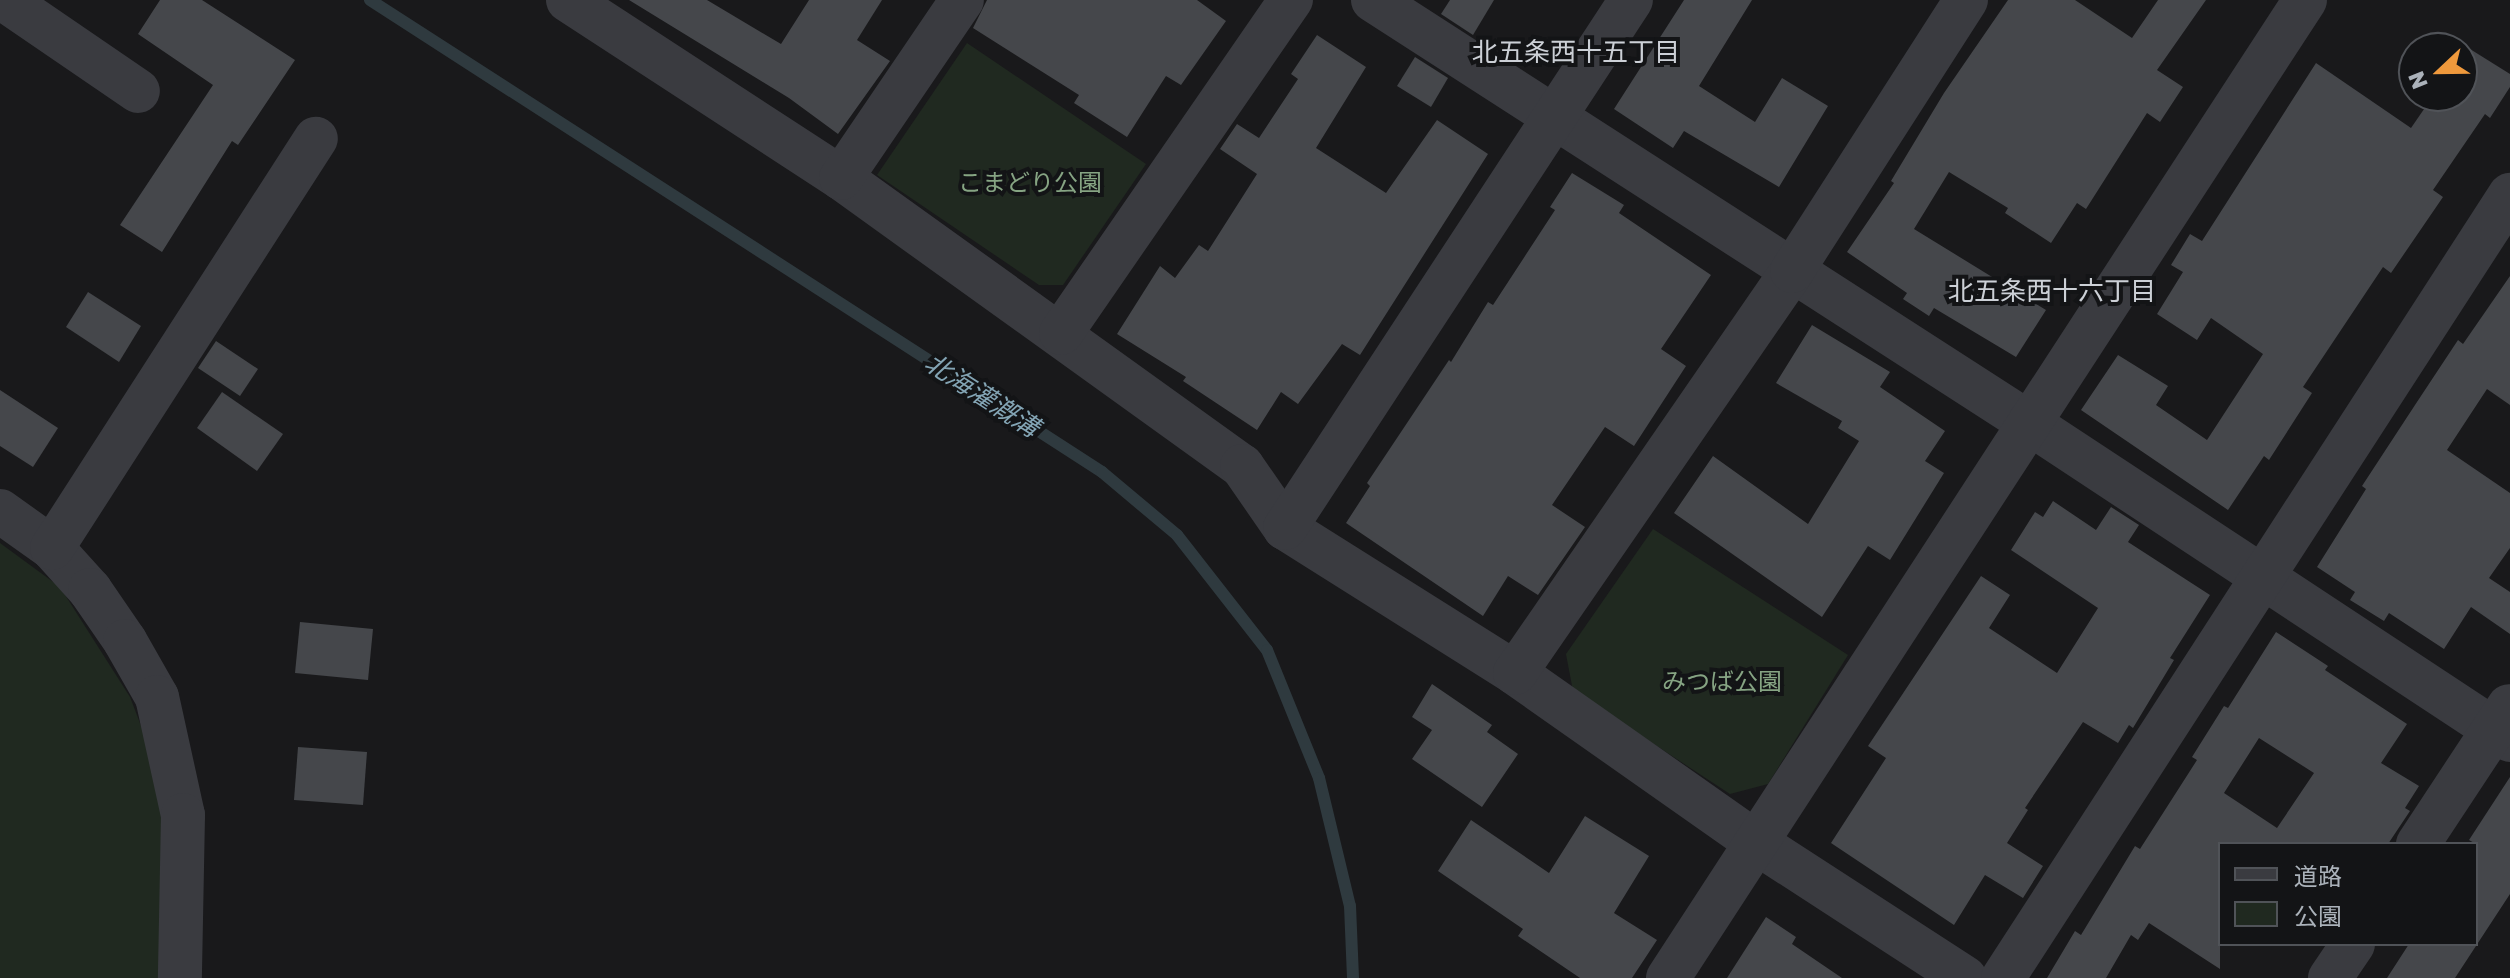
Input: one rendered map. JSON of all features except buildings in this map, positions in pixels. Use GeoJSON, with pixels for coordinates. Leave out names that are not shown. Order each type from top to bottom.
{"type":"FeatureCollection","features":[{"type":"Feature","properties":{"kind":"street"},"geometry":{"type":"LineString","coordinates":[[5,0],[138,91]]}},
{"type":"Feature","properties":{"kind":"street"},"geometry":{"type":"LineString","coordinates":[[841,178],[962,0]]}},
{"type":"Feature","properties":{"kind":"street"},"geometry":{"type":"LineString","coordinates":[[1061,333],[1291,0]]}},
{"type":"Feature","properties":{"kind":"street"},"geometry":{"type":"LineString","coordinates":[[1373,0],[2263,577],[2505,724],[2419,842]]}},
{"type":"Feature","properties":{"kind":"street"},"geometry":{"type":"LineString","coordinates":[[1285,528],[1631,0]]}},
{"type":"Feature","properties":{"kind":"street"},"geometry":{"type":"LineString","coordinates":[[1515,673],[1792,271],[1966,0]]}},
{"type":"Feature","properties":{"kind":"street"},"geometry":{"type":"LineString","coordinates":[[1668,978],[2305,0]]}},
{"type":"Feature","properties":{"kind":"street"},"geometry":{"type":"LineString","coordinates":[[596,8],[1061,333],[1242,466],[1285,528],[1515,673],[1757,843],[1965,978]]}},
{"type":"Feature","properties":{"kind":"street"},"geometry":{"type":"LineString","coordinates":[[52,548],[316,139]]}},
{"type":"Feature","properties":{"kind":"street"},"geometry":{"type":"LineString","coordinates":[[2003,978],[2510,195]]}},
{"type":"Feature","properties":{"kind":"street"},"geometry":{"type":"LineString","coordinates":[[0,511],[52,548],[99,603],[157,697],[183,815],[180,978]]}},
{"type":"Feature","properties":{"kind":"street"},"geometry":{"type":"LineString","coordinates":[[2330,978],[2352,946]]}},
{"type":"Feature","properties":{"kind":"green space","name":"こまどり公園"},"geometry":{"type":"Polygon","coordinates":[[[967,43],[1146,164],[1063,285],[1039,285],[877,175],[967,43]]]}},
{"type":"Feature","properties":{"kind":"green space","name":"みつば公園"},"geometry":{"type":"Polygon","coordinates":[[[1653,529],[1848,655],[1768,784],[1730,794],[1573,691],[1566,654],[1653,529]]]}},
{"type":"Feature","properties":{"kind":"green space"},"geometry":{"type":"Polygon","coordinates":[[[0,543],[60,587],[130,697],[156,765],[167,852],[161,978],[0,978],[0,543]]]}},
{"type":"Feature","properties":{"kind":"waterway","name":"北海灌漑溝"},"geometry":{"type":"LineString","coordinates":[[370,0],[1102,472],[1177,535],[1267,650],[1319,778],[1350,906],[1353,978]]}},
{"type":"Feature","properties":{"kind":"district","name":"北五条西十五丁目"},"geometry":{"type":"Point","coordinates":[1576,52]}},
{"type":"Feature","properties":{"kind":"district","name":"北五条西十六丁目"},"geometry":{"type":"Point","coordinates":[2052,291]}}]}
